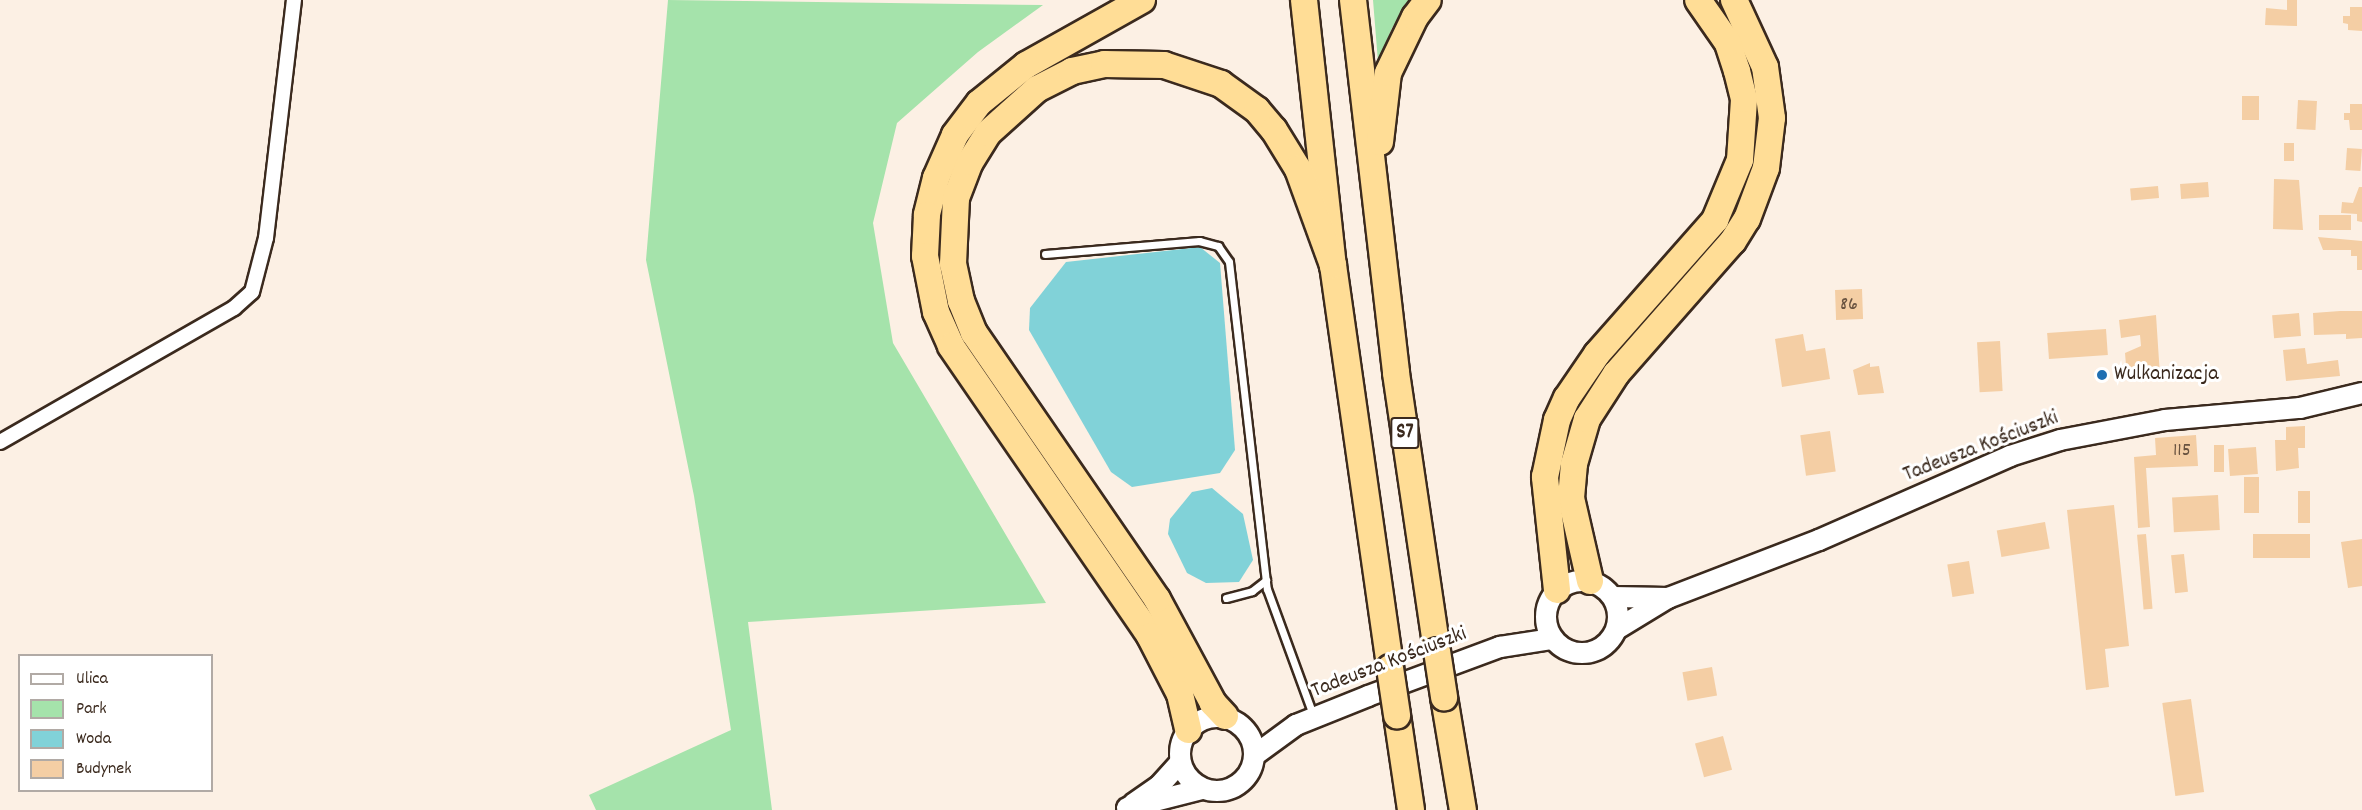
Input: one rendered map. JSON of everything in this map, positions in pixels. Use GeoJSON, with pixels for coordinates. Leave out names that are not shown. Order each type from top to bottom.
{"type":"FeatureCollection","features":[{"type":"Feature","properties":{"kind":"highway"},"geometry":{"type":"LineString","coordinates":[[1142,0],[1026,64],[979,103],[955,135],[936,178],[927,214],[925,256],[933,303],[951,346],[1150,636],[1180,694],[1188,730]]}},
{"type":"Feature","properties":{"kind":"highway","name":"S7"},"geometry":{"type":"LineString","coordinates":[[1304,0],[1333,265],[1412,810]]}},
{"type":"Feature","properties":{"kind":"highway","name":"S7"},"geometry":{"type":"LineString","coordinates":[[1353,0],[1376,214],[1437,651],[1463,810]]}},
{"type":"Feature","properties":{"kind":"highway"},"geometry":{"type":"LineString","coordinates":[[1376,214],[1381,118],[1388,74],[1414,17],[1428,0]]}},
{"type":"Feature","properties":{"kind":"highway"},"geometry":{"type":"LineString","coordinates":[[1557,590],[1545,477],[1557,420],[1567,398],[1597,354],[1715,220],[1740,160],[1744,99],[1737,70],[1728,43],[1698,0]]}},
{"type":"Feature","properties":{"kind":"highway"},"geometry":{"type":"LineString","coordinates":[[1590,581],[1571,498],[1574,464],[1587,419],[1616,374],[1733,241],[1747,219],[1766,168],[1772,118],[1765,67],[1734,0]]}},
{"type":"Feature","properties":{"kind":"highway"},"geometry":{"type":"LineString","coordinates":[[1235,722],[1213,703],[1187,649],[1157,599],[974,333],[952,264],[956,198],[970,162],[988,132],[1037,90],[1072,71],[1096,65],[1164,64],[1221,84],[1257,110],[1274,130],[1298,169],[1333,265]]}},
{"type":"Feature","properties":{"kind":"street"},"geometry":{"type":"LineString","coordinates":[[0,442],[234,308],[252,292],[266,238],[294,0]]}},
{"type":"Feature","properties":{"kind":"street","name":"Tadeusza Kościuszki"},"geometry":{"type":"LineString","coordinates":[[1617,628],[1668,598],[2060,440],[2165,420],[2300,408],[2362,393]]}},
{"type":"Feature","properties":{"kind":"street"},"geometry":{"type":"LineString","coordinates":[[1590,581],[1613,597],[1617,628],[1605,645],[1588,653],[1569,651],[1549,630],[1548,604],[1557,590],[1569,583],[1590,581]]}},
{"type":"Feature","properties":{"kind":"street","name":"Tadeusza Kościuszki"},"geometry":{"type":"LineString","coordinates":[[1613,597],[1668,598]]}},
{"type":"Feature","properties":{"kind":"street","name":"Tadeusza Kościuszki"},"geometry":{"type":"LineString","coordinates":[[1255,755],[1296,725],[1314,717],[1549,630]]}},
{"type":"Feature","properties":{"kind":"street"},"geometry":{"type":"LineString","coordinates":[[1200,721],[1235,722],[1255,755],[1248,775],[1233,788],[1202,789],[1125,809],[1159,786],[1180,763],[1188,730],[1200,721]]}},
{"type":"Feature","properties":{"kind":"street","name":"Tadeusza Kościuszki"},"geometry":{"type":"LineString","coordinates":[[1235,722],[1296,725]]}},
{"type":"Feature","properties":{"kind":"street"},"geometry":{"type":"LineString","coordinates":[[1180,763],[1185,775],[1202,789]]}},
{"type":"Feature","properties":{"kind":"lane"},"geometry":{"type":"LineString","coordinates":[[1046,254],[1199,241],[1218,246],[1229,262],[1266,579],[1278,625],[1314,717]]}},
{"type":"Feature","properties":{"kind":"lane"},"geometry":{"type":"LineString","coordinates":[[1226,598],[1252,591],[1266,579]]}},
{"type":"Feature","properties":{"kind":"green space"},"geometry":{"type":"Polygon","coordinates":[[[668,0],[1043,5],[978,52],[897,123],[873,223],[893,343],[1046,603],[748,622],[772,810],[596,810],[589,795],[731,730],[694,496],[646,260],[668,0]]]}},
{"type":"Feature","properties":{"kind":"green space"},"geometry":{"type":"Polygon","coordinates":[[[1373,0],[1411,0],[1392,28],[1378,62],[1373,0]]]}},
{"type":"Feature","properties":{"kind":"water"},"geometry":{"type":"Polygon","coordinates":[[[1200,247],[1220,263],[1235,450],[1220,473],[1132,487],[1111,472],[1029,330],[1030,308],[1066,262],[1200,247]]]}},
{"type":"Feature","properties":{"kind":"water"},"geometry":{"type":"Polygon","coordinates":[[[1212,488],[1243,514],[1253,560],[1239,582],[1206,583],[1187,573],[1168,534],[1170,519],[1192,492],[1212,488]]]}},
{"type":"Feature","properties":{"kind":"building"},"geometry":{"type":"Polygon","coordinates":[[[2287,0],[2297,0],[2297,26],[2265,25],[2266,8],[2287,10],[2287,0]]]}},
{"type":"Feature","properties":{"kind":"building"},"geometry":{"type":"Polygon","coordinates":[[[2350,7],[2362,7],[2362,31],[2348,30],[2348,24],[2343,23],[2343,16],[2350,16],[2350,7]]]}},
{"type":"Feature","properties":{"kind":"building"},"geometry":{"type":"Polygon","coordinates":[[[2242,96],[2259,96],[2259,120],[2242,120],[2242,96]]]}},
{"type":"Feature","properties":{"kind":"building"},"geometry":{"type":"Polygon","coordinates":[[[2298,100],[2317,101],[2315,130],[2296,129],[2298,100]]]}},
{"type":"Feature","properties":{"kind":"building"},"geometry":{"type":"Polygon","coordinates":[[[2350,104],[2362,104],[2362,130],[2350,130],[2349,120],[2344,120],[2344,113],[2350,113],[2350,104]]]}},
{"type":"Feature","properties":{"kind":"building"},"geometry":{"type":"Polygon","coordinates":[[[2284,143],[2294,143],[2294,161],[2284,161],[2284,143]]]}},
{"type":"Feature","properties":{"kind":"building"},"geometry":{"type":"Polygon","coordinates":[[[2347,148],[2362,149],[2360,171],[2345,170],[2347,148]]]}},
{"type":"Feature","properties":{"kind":"building"},"geometry":{"type":"Polygon","coordinates":[[[2274,179],[2299,180],[2303,230],[2273,229],[2274,179]]]}},
{"type":"Feature","properties":{"kind":"building"},"geometry":{"type":"Polygon","coordinates":[[[2208,182],[2209,197],[2181,199],[2180,184],[2208,182]]]}},
{"type":"Feature","properties":{"kind":"building"},"geometry":{"type":"Polygon","coordinates":[[[2158,186],[2159,198],[2131,200],[2130,188],[2158,186]]]}},
{"type":"Feature","properties":{"kind":"building"},"geometry":{"type":"Polygon","coordinates":[[[2359,187],[2362,187],[2362,222],[2357,221],[2357,214],[2341,213],[2342,202],[2353,203],[2359,187]]]}},
{"type":"Feature","properties":{"kind":"building"},"geometry":{"type":"Polygon","coordinates":[[[2319,215],[2351,215],[2351,230],[2319,230],[2319,215]]]}},
{"type":"Feature","properties":{"kind":"building"},"geometry":{"type":"Polygon","coordinates":[[[2318,237],[2362,241],[2362,270],[2357,270],[2357,256],[2351,256],[2351,250],[2323,250],[2318,237]]]}},
{"type":"Feature","properties":{"kind":"building"},"geometry":{"type":"Polygon","coordinates":[[[1862,289],[1863,319],[1836,320],[1835,290],[1862,289]]]}},
{"type":"Feature","properties":{"kind":"building"},"geometry":{"type":"Polygon","coordinates":[[[2362,311],[2362,338],[2346,339],[2346,334],[2314,335],[2313,313],[2362,311]]]}},
{"type":"Feature","properties":{"kind":"building"},"geometry":{"type":"Polygon","coordinates":[[[2299,313],[2301,336],[2274,338],[2272,315],[2299,313]]]}},
{"type":"Feature","properties":{"kind":"building"},"geometry":{"type":"Polygon","coordinates":[[[2156,315],[2160,376],[2127,378],[2125,353],[2141,346],[2140,335],[2121,338],[2119,320],[2156,315]]]}},
{"type":"Feature","properties":{"kind":"building"},"geometry":{"type":"Polygon","coordinates":[[[2106,329],[2108,355],[2049,359],[2047,333],[2106,329]]]}},
{"type":"Feature","properties":{"kind":"building"},"geometry":{"type":"Polygon","coordinates":[[[1803,334],[1806,351],[1825,348],[1830,379],[1782,387],[1775,339],[1803,334]]]}},
{"type":"Feature","properties":{"kind":"building"},"geometry":{"type":"Polygon","coordinates":[[[2000,341],[2003,391],[1980,392],[1977,342],[2000,341]]]}},
{"type":"Feature","properties":{"kind":"building"},"geometry":{"type":"Polygon","coordinates":[[[2305,348],[2307,364],[2338,360],[2340,376],[2286,381],[2283,350],[2305,348]]]}},
{"type":"Feature","properties":{"kind":"building"},"geometry":{"type":"Polygon","coordinates":[[[1870,363],[1870,367],[1879,366],[1884,393],[1858,395],[1853,370],[1870,363]]]}},
{"type":"Feature","properties":{"kind":"building"},"geometry":{"type":"Polygon","coordinates":[[[2305,426],[2305,448],[2298,448],[2299,468],[2276,471],[2275,440],[2286,440],[2286,427],[2305,426]]]}},
{"type":"Feature","properties":{"kind":"building"},"geometry":{"type":"Polygon","coordinates":[[[1830,431],[1836,472],[1806,476],[1800,435],[1830,431]]]}},
{"type":"Feature","properties":{"kind":"building"},"geometry":{"type":"Polygon","coordinates":[[[2196,435],[2198,466],[2146,468],[2150,527],[2138,528],[2134,457],[2156,455],[2155,438],[2196,435]]]}},
{"type":"Feature","properties":{"kind":"building"},"geometry":{"type":"Polygon","coordinates":[[[2214,445],[2224,445],[2224,472],[2214,472],[2214,445]]]}},
{"type":"Feature","properties":{"kind":"building"},"geometry":{"type":"Polygon","coordinates":[[[2256,447],[2258,474],[2230,476],[2228,449],[2256,447]]]}},
{"type":"Feature","properties":{"kind":"building"},"geometry":{"type":"Polygon","coordinates":[[[2244,477],[2259,477],[2259,513],[2244,513],[2244,477]]]}},
{"type":"Feature","properties":{"kind":"building"},"geometry":{"type":"Polygon","coordinates":[[[2298,491],[2310,491],[2310,523],[2298,523],[2298,491]]]}},
{"type":"Feature","properties":{"kind":"building"},"geometry":{"type":"Polygon","coordinates":[[[2218,495],[2220,530],[2174,532],[2172,497],[2218,495]]]}},
{"type":"Feature","properties":{"kind":"building"},"geometry":{"type":"Polygon","coordinates":[[[2114,505],[2129,646],[2105,649],[2109,687],[2086,690],[2067,510],[2114,505]]]}},
{"type":"Feature","properties":{"kind":"building"},"geometry":{"type":"Polygon","coordinates":[[[2045,522],[2050,549],[2001,557],[1997,531],[2045,522]]]}},
{"type":"Feature","properties":{"kind":"building"},"geometry":{"type":"Polygon","coordinates":[[[2146,534],[2153,609],[2144,609],[2137,535],[2146,534]]]}},
{"type":"Feature","properties":{"kind":"building"},"geometry":{"type":"Polygon","coordinates":[[[2253,534],[2310,534],[2310,558],[2253,558],[2253,534]]]}},
{"type":"Feature","properties":{"kind":"building"},"geometry":{"type":"Polygon","coordinates":[[[2362,539],[2362,586],[2348,588],[2341,542],[2362,539]]]}},
{"type":"Feature","properties":{"kind":"building"},"geometry":{"type":"Polygon","coordinates":[[[2184,554],[2188,592],[2175,593],[2171,555],[2184,554]]]}},
{"type":"Feature","properties":{"kind":"building"},"geometry":{"type":"Polygon","coordinates":[[[1969,561],[1974,594],[1952,597],[1947,564],[1969,561]]]}},
{"type":"Feature","properties":{"kind":"building"},"geometry":{"type":"Polygon","coordinates":[[[1712,667],[1717,696],[1687,701],[1682,672],[1712,667]]]}},
{"type":"Feature","properties":{"kind":"building"},"geometry":{"type":"Polygon","coordinates":[[[2191,699],[2204,792],[2175,796],[2162,703],[2191,699]]]}},
{"type":"Feature","properties":{"kind":"building"},"geometry":{"type":"Polygon","coordinates":[[[1723,736],[1732,770],[1704,777],[1695,744],[1723,736]]]}},
{"type":"Feature","properties":{"kind":"place","name":"Wulkanizacja"},"geometry":{"type":"Point","coordinates":[2102,375]}}]}
